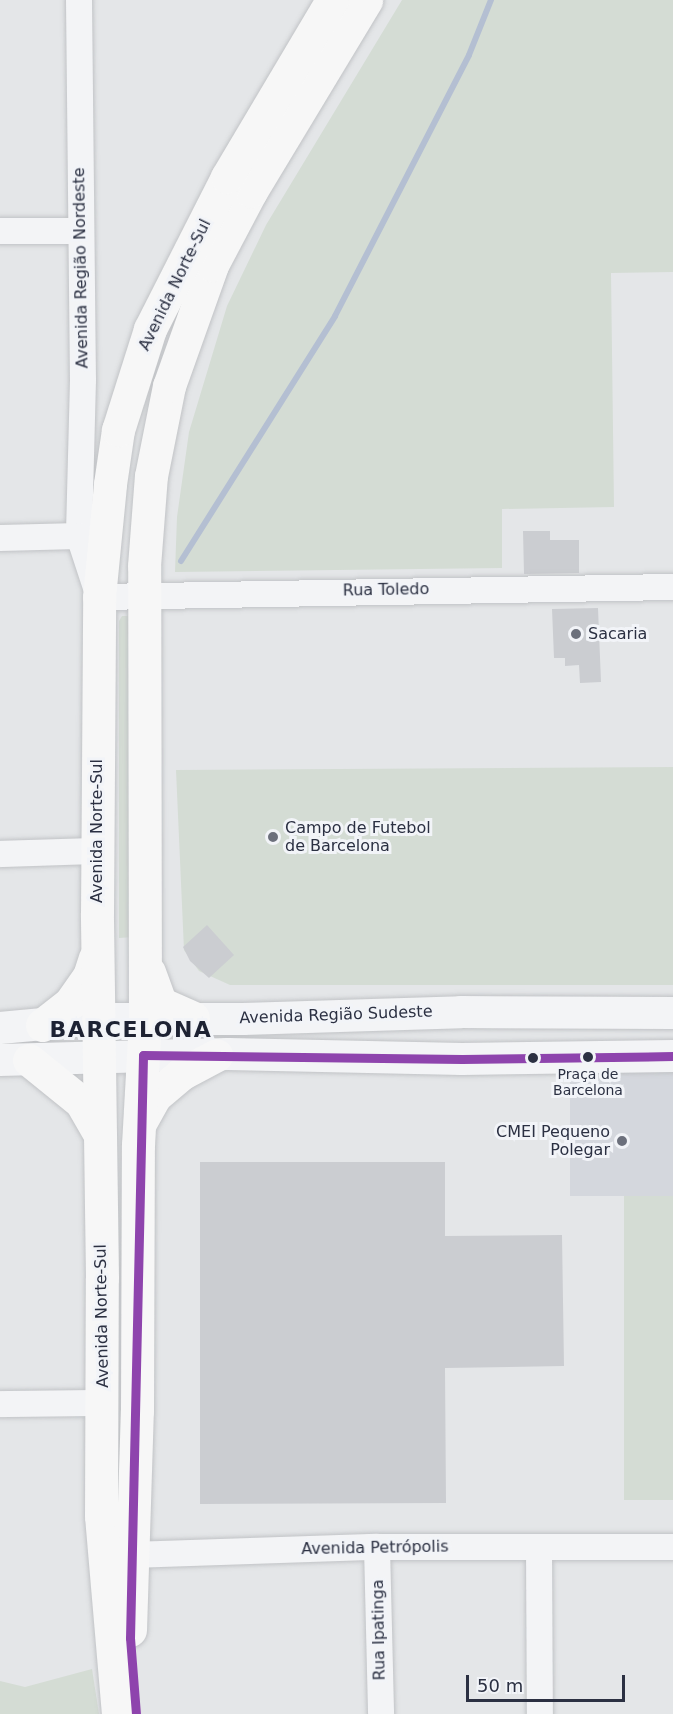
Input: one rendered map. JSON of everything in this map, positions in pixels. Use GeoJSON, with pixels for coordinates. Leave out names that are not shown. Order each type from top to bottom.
{"type":"FeatureCollection","features":[{"type":"Feature","properties":{"kind":"main road","name":"Avenida Norte-Sul"},"geometry":{"type":"LineString","coordinates":[[118,1714],[100,1516],[103,1403],[100,1057],[97,1019],[97,851],[99,597],[118,430],[150,329],[227,177],[333,0]]}},
{"type":"Feature","properties":{"kind":"main road","name":"Avenida Norte-Sul"},"geometry":{"type":"LineString","coordinates":[[136,1714],[130,1638],[140,1123],[145,1018],[146,521],[158,431],[196,304],[231,228],[366,0]]}},
{"type":"Feature","properties":{"kind":"main road"},"geometry":{"type":"LineString","coordinates":[[42,1025],[70,1004],[89,976],[97,951]]}},
{"type":"Feature","properties":{"kind":"main road"},"geometry":{"type":"LineString","coordinates":[[145,956],[152,989],[160,1004],[193,1018]]}},
{"type":"Feature","properties":{"kind":"main road"},"geometry":{"type":"LineString","coordinates":[[140,1123],[155,1096],[181,1074],[216,1054]]}},
{"type":"Feature","properties":{"kind":"main road"},"geometry":{"type":"LineString","coordinates":[[15,1060],[81,1102],[100,1135]]}},
{"type":"Feature","properties":{"kind":"street","name":"Avenida Região Nordeste"},"geometry":{"type":"LineString","coordinates":[[79,0],[79,231],[83,380],[79,536],[99,597]]}},
{"type":"Feature","properties":{"kind":"street"},"geometry":{"type":"LineString","coordinates":[[0,231],[79,231]]}},
{"type":"Feature","properties":{"kind":"street"},"geometry":{"type":"LineString","coordinates":[[0,538],[79,536]]}},
{"type":"Feature","properties":{"kind":"street","name":"Rua Toledo"},"geometry":{"type":"LineString","coordinates":[[99,597],[145,593],[673,587]]}},
{"type":"Feature","properties":{"kind":"street"},"geometry":{"type":"LineString","coordinates":[[0,854],[97,851]]}},
{"type":"Feature","properties":{"kind":"street"},"geometry":{"type":"LineString","coordinates":[[461,1012],[465,1022],[462,1059]]}},
{"type":"Feature","properties":{"kind":"street","name":"Avenida Região Sudeste"},"geometry":{"type":"LineString","coordinates":[[0,1028],[97,1019],[461,1012],[673,1013]]}},
{"type":"Feature","properties":{"kind":"street"},"geometry":{"type":"LineString","coordinates":[[389,1013],[381,1021],[380,1032],[389,1057]]}},
{"type":"Feature","properties":{"kind":"street"},"geometry":{"type":"LineString","coordinates":[[15,1060],[216,1054],[462,1059],[673,1056]]}},
{"type":"Feature","properties":{"kind":"street"},"geometry":{"type":"LineString","coordinates":[[0,1404],[103,1403]]}},
{"type":"Feature","properties":{"kind":"street"},"geometry":{"type":"LineString","coordinates":[[100,1516],[111,1541],[124,1555],[131,1555]]}},
{"type":"Feature","properties":{"kind":"street","name":"Avenida Petrópolis"},"geometry":{"type":"LineString","coordinates":[[131,1555],[377,1547],[673,1547]]}},
{"type":"Feature","properties":{"kind":"street","name":"Rua Ipatinga"},"geometry":{"type":"LineString","coordinates":[[377,1547],[381,1714]]}},
{"type":"Feature","properties":{"kind":"street"},"geometry":{"type":"LineString","coordinates":[[539,1547],[540,1714]]}},
{"type":"Feature","properties":{"kind":"shaded area"},"geometry":{"type":"Polygon","coordinates":[[[402,0],[673,0],[673,272],[611,273],[614,507],[502,509],[502,568],[175,572],[177,517],[189,432],[227,306],[266,225],[402,0]]]}},
{"type":"Feature","properties":{"kind":"shaded area"},"geometry":{"type":"Polygon","coordinates":[[[122,616],[128,616],[133,937],[119,938],[119,621],[122,616]]]}},
{"type":"Feature","properties":{"kind":"shaded area"},"geometry":{"type":"Polygon","coordinates":[[[673,767],[673,985],[230,985],[199,971],[184,950],[176,770],[673,767]]]}},
{"type":"Feature","properties":{"kind":"shaded area","name":"CMEI Pequeno Polegar"},"geometry":{"type":"Polygon","coordinates":[[[570,1071],[673,1071],[673,1196],[570,1196],[570,1071]]]}},
{"type":"Feature","properties":{"kind":"shaded area"},"geometry":{"type":"Polygon","coordinates":[[[624,1196],[673,1196],[673,1500],[624,1500],[624,1196]]]}},
{"type":"Feature","properties":{"kind":"shaded area"},"geometry":{"type":"Polygon","coordinates":[[[92,1669],[99,1714],[0,1714],[0,1681],[25,1687],[92,1669]]]}},
{"type":"Feature","properties":{"kind":"building"},"geometry":{"type":"Polygon","coordinates":[[[523,531],[550,531],[550,540],[579,540],[579,573],[524,574],[523,531]]]}},
{"type":"Feature","properties":{"kind":"building","name":"Sacaria"},"geometry":{"type":"Polygon","coordinates":[[[598,608],[601,682],[580,683],[579,665],[565,666],[565,658],[554,658],[552,609],[598,608]]]}},
{"type":"Feature","properties":{"kind":"building"},"geometry":{"type":"Polygon","coordinates":[[[207,925],[234,955],[209,978],[190,961],[183,947],[207,925]]]}},
{"type":"Feature","properties":{"kind":"building"},"geometry":{"type":"Polygon","coordinates":[[[200,1162],[445,1162],[445,1236],[562,1235],[564,1366],[445,1368],[446,1503],[200,1504],[200,1162]]]}},
{"type":"Feature","properties":{"kind":"waterway"},"geometry":{"type":"LineString","coordinates":[[181,561],[335,316],[469,55],[491,0]]}},
{"type":"Feature","properties":{"kind":"transit line"},"geometry":{"type":"LineString","coordinates":[[136,1714],[130,1638],[143,1055],[462,1059],[673,1056]]}},
{"type":"Feature","properties":{"kind":"place","name":"Sacaria"},"geometry":{"type":"Point","coordinates":[576,634]}},
{"type":"Feature","properties":{"kind":"place","name":"Campo de Futebol de Barcelona"},"geometry":{"type":"Point","coordinates":[273,837]}},
{"type":"Feature","properties":{"kind":"place","name":"Praça de Barcelona"},"geometry":{"type":"Point","coordinates":[588,1057]}},
{"type":"Feature","properties":{"kind":"place","name":"CMEI Pequeno Polegar"},"geometry":{"type":"Point","coordinates":[622,1141]}},
{"type":"Feature","properties":{"kind":"district","name":"BARCELONA"},"geometry":{"type":"Point","coordinates":[131,1030]}}]}
